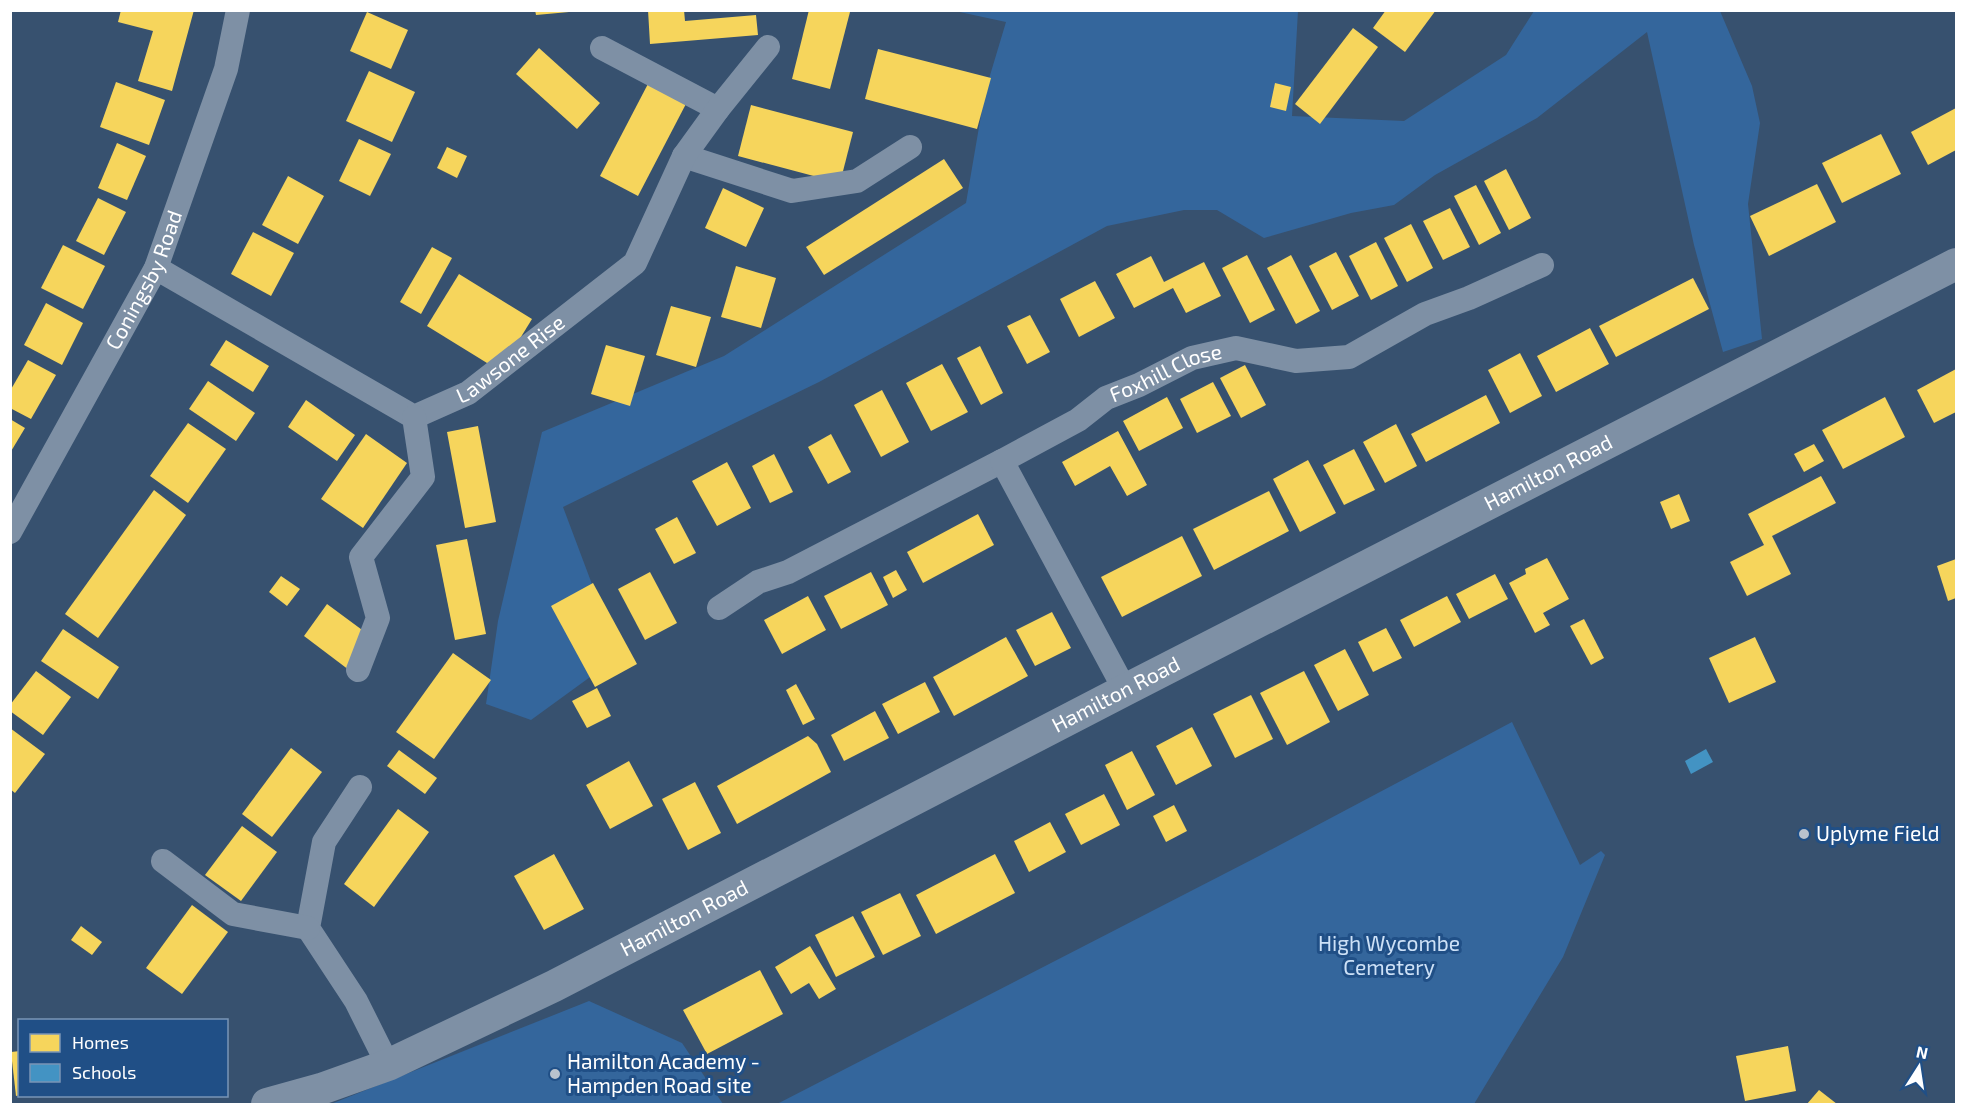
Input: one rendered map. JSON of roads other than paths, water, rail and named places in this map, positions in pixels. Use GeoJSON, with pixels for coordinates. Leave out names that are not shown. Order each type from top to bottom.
{"type":"FeatureCollection","features":[{"type":"Feature","properties":{"kind":"street","name":"Coningsby Road"},"geometry":{"type":"LineString","coordinates":[[10,532],[156,268],[226,69],[237,10]]}},
{"type":"Feature","properties":{"kind":"street","name":"Lawsone Rise"},"geometry":{"type":"LineString","coordinates":[[414,417],[468,393],[634,263],[684,156],[768,47]]}},
{"type":"Feature","properties":{"kind":"street"},"geometry":{"type":"LineString","coordinates":[[602,48],[718,109]]}},
{"type":"Feature","properties":{"kind":"street"},"geometry":{"type":"LineString","coordinates":[[684,156],[792,191],[857,181],[909,147]]}},
{"type":"Feature","properties":{"kind":"street","name":"Hamilton Road"},"geometry":{"type":"LineString","coordinates":[[267,1104],[321,1089],[388,1065],[554,986],[1956,264]]}},
{"type":"Feature","properties":{"kind":"street","name":"Foxhill Close"},"geometry":{"type":"LineString","coordinates":[[719,608],[758,582],[788,572],[1078,420],[1106,398],[1139,385],[1192,358],[1236,348],[1296,361],[1349,357],[1425,314],[1469,298],[1542,265]]}},
{"type":"Feature","properties":{"kind":"street"},"geometry":{"type":"LineString","coordinates":[[156,268],[414,417],[423,477],[361,556],[378,618],[358,670]]}},
{"type":"Feature","properties":{"kind":"street"},"geometry":{"type":"LineString","coordinates":[[1002,461],[1125,690]]}},
{"type":"Feature","properties":{"kind":"street"},"geometry":{"type":"LineString","coordinates":[[360,787],[324,842],[308,928],[356,1001],[388,1065]]}},
{"type":"Feature","properties":{"kind":"street"},"geometry":{"type":"LineString","coordinates":[[163,861],[232,914],[308,928]]}},
{"type":"Feature","properties":{"kind":"place","name":"Uplyme Field"},"geometry":{"type":"Point","coordinates":[1804,834]}},
{"type":"Feature","properties":{"kind":"place","name":"Hamilton Academy - Hampden Road site"},"geometry":{"type":"Point","coordinates":[555,1074]}},
{"type":"Feature","properties":{"kind":"park label","name":"High Wycombe Cemetery"},"geometry":{"type":"Point","coordinates":[1389,956]}}]}
